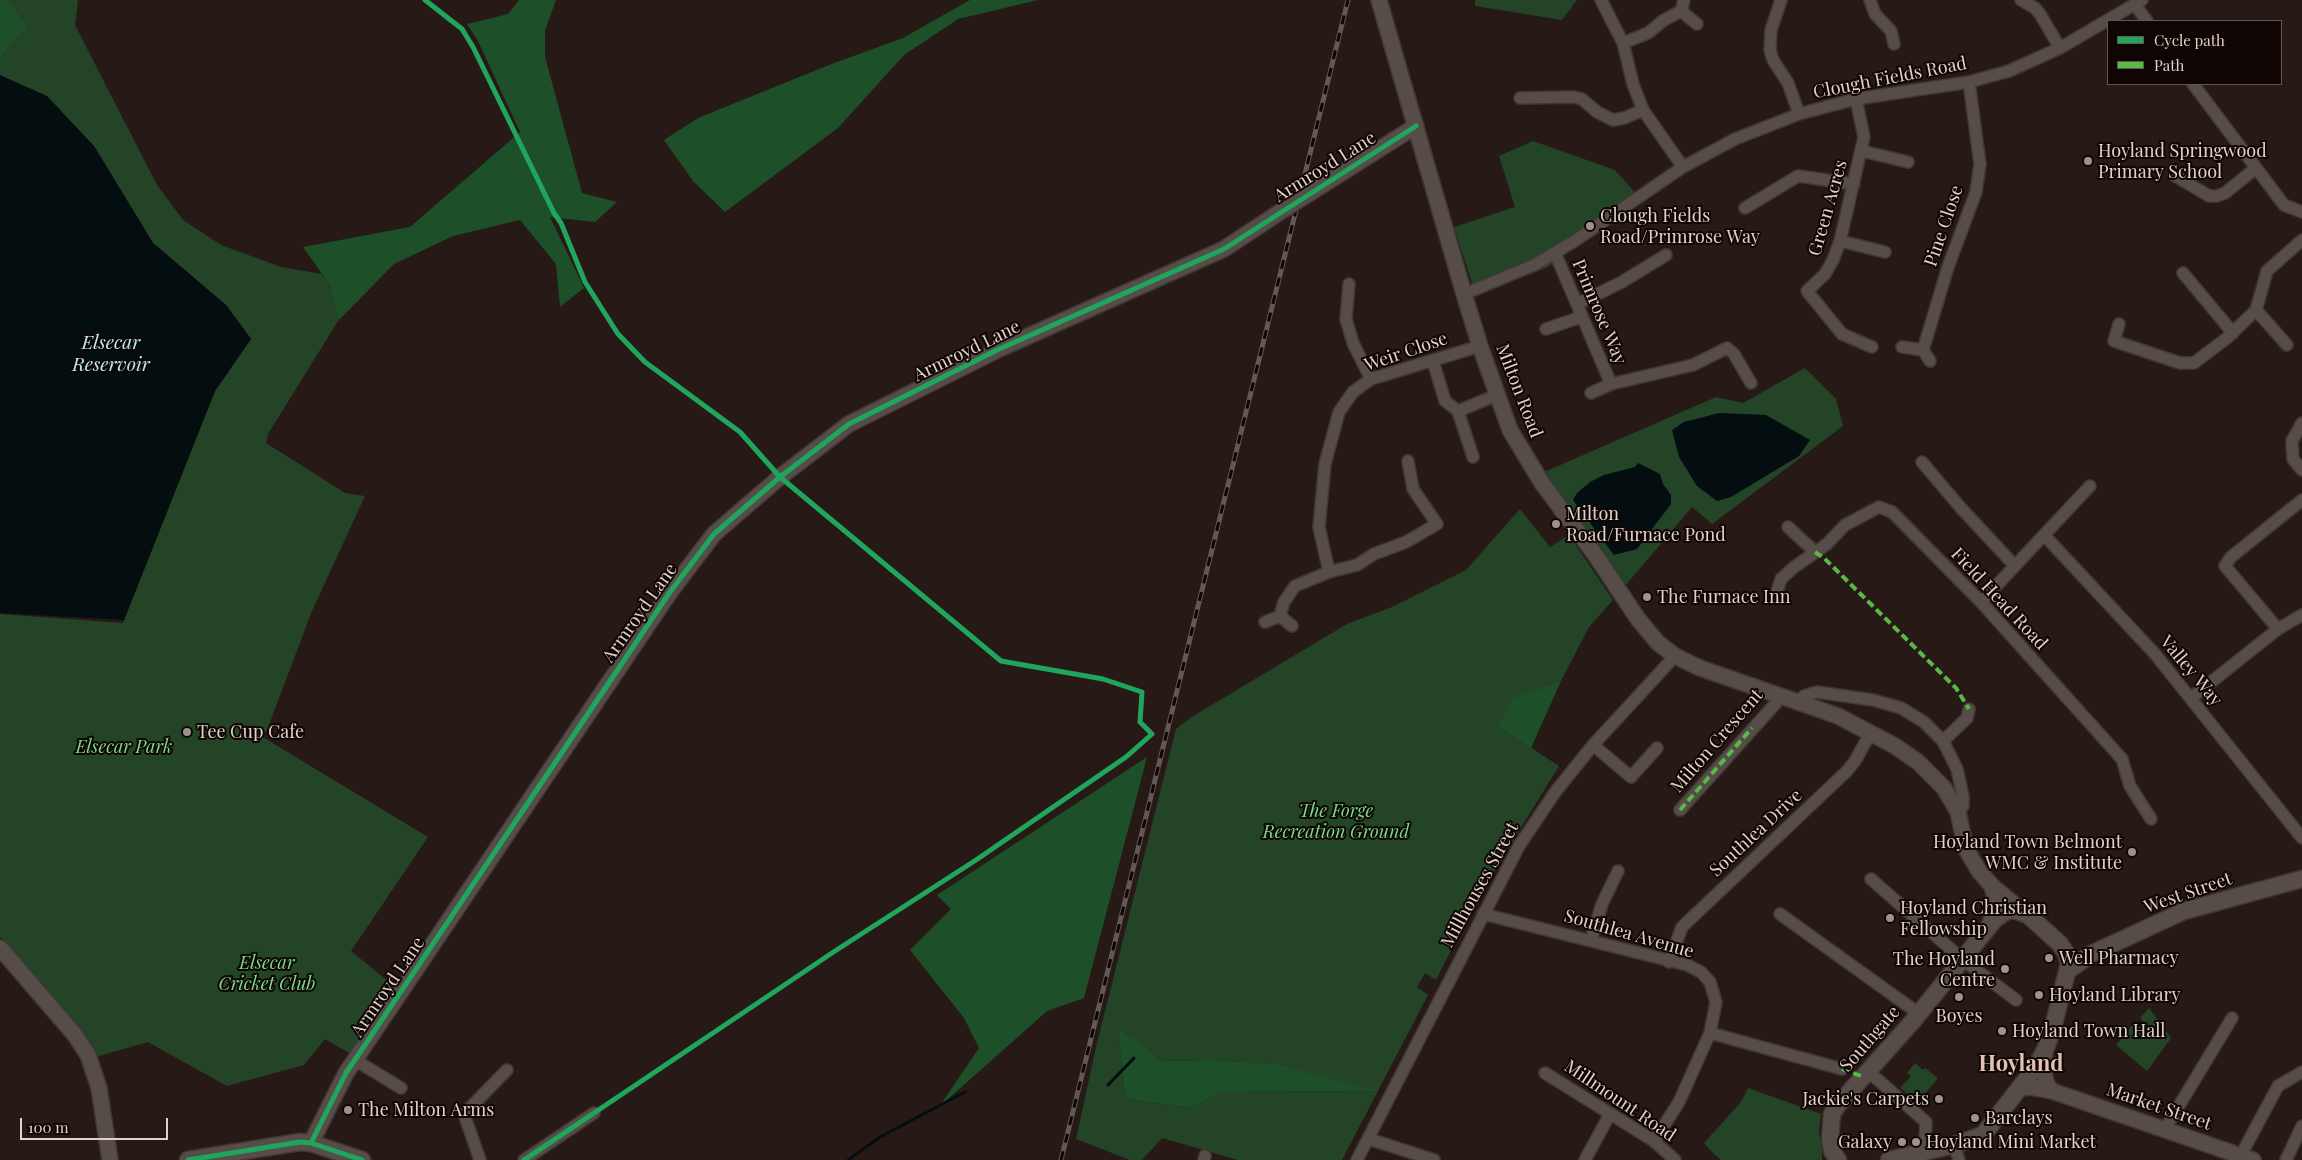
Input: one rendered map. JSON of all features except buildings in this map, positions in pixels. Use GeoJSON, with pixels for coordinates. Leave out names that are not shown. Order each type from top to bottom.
{"type":"FeatureCollection","features":[{"type":"Feature","properties":{"kind":"main road","name":"West Street"},"geometry":{"type":"LineString","coordinates":[[2069,970],[2091,954],[2184,911],[2302,879]]}},
{"type":"Feature","properties":{"kind":"main road","name":"Southgate"},"geometry":{"type":"LineString","coordinates":[[1833,1157],[1830,1138],[1832,1114],[1869,1072],[1990,924],[2007,910],[2014,910],[2028,915]]}},
{"type":"Feature","properties":{"kind":"main road","name":"Milton Road"},"geometry":{"type":"LineString","coordinates":[[2028,915],[2060,944]]}},
{"type":"Feature","properties":{"kind":"main road"},"geometry":{"type":"LineString","coordinates":[[2060,944],[2072,951],[2091,954]]}},
{"type":"Feature","properties":{"kind":"main road"},"geometry":{"type":"LineString","coordinates":[[1889,1160],[1924,1153],[1957,1153],[1972,1140],[1988,1131],[2021,1088],[2045,1050],[2069,970],[2068,958],[2060,944]]}},
{"type":"Feature","properties":{"kind":"main road"},"geometry":{"type":"LineString","coordinates":[[188,1160],[285,1144],[311,1143],[362,1160]]}},
{"type":"Feature","properties":{"kind":"street","name":"Milton Road"},"geometry":{"type":"LineString","coordinates":[[1379,0],[1480,346],[1496,395],[1515,441],[1542,483],[1596,556],[1644,628],[1675,656],[1700,668],[1799,700],[1870,732],[1895,746],[1927,770],[1944,788],[1958,812],[1966,849],[1979,871],[1992,886],[2028,915]]}},
{"type":"Feature","properties":{"kind":"street"},"geometry":{"type":"LineString","coordinates":[[1600,0],[1623,43],[1633,84],[1643,110],[1683,167]]}},
{"type":"Feature","properties":{"kind":"street"},"geometry":{"type":"LineString","coordinates":[[1781,0],[1771,30],[1770,50],[1788,83],[1799,114]]}},
{"type":"Feature","properties":{"kind":"street"},"geometry":{"type":"LineString","coordinates":[[1870,0],[1875,14],[1891,31],[1894,44]]}},
{"type":"Feature","properties":{"kind":"street"},"geometry":{"type":"LineString","coordinates":[[2021,0],[2035,8],[2040,14],[2060,48]]}},
{"type":"Feature","properties":{"kind":"street"},"geometry":{"type":"LineString","coordinates":[[2138,2],[2146,20]]}},
{"type":"Feature","properties":{"kind":"street","name":"Clough Fields Road"},"geometry":{"type":"LineString","coordinates":[[2107,20],[2138,2]]}},
{"type":"Feature","properties":{"kind":"street"},"geometry":{"type":"LineString","coordinates":[[1623,43],[1648,33],[1683,5],[1697,24]]}},
{"type":"Feature","properties":{"kind":"street","name":"Clough Fields Road"},"geometry":{"type":"LineString","coordinates":[[1464,294],[1534,265],[1555,253],[1683,167],[1735,139],[1799,114],[1856,99],[1969,82],[2009,71],[2060,48],[2107,20]]}},
{"type":"Feature","properties":{"kind":"street","name":"Pine Close"},"geometry":{"type":"LineString","coordinates":[[1923,350],[1948,267],[1976,192],[1980,164],[1969,82]]}},
{"type":"Feature","properties":{"kind":"street"},"geometry":{"type":"LineString","coordinates":[[2194,85],[2284,205],[2302,212]]}},
{"type":"Feature","properties":{"kind":"street"},"geometry":{"type":"LineString","coordinates":[[1520,98],[1574,97],[1582,99],[1597,112],[1613,120],[1624,118],[1643,110]]}},
{"type":"Feature","properties":{"kind":"street","name":"Green Acres"},"geometry":{"type":"LineString","coordinates":[[1856,99],[1864,137],[1840,241],[1825,274],[1807,291],[1842,334],[1872,347]]}},
{"type":"Feature","properties":{"kind":"street","name":"Armroyd Lane"},"geometry":{"type":"LineString","coordinates":[[311,1143],[324,1114],[355,1060],[670,592],[714,534],[780,477],[848,424],[997,350],[1224,249],[1416,126]]}},
{"type":"Feature","properties":{"kind":"street"},"geometry":{"type":"LineString","coordinates":[[1862,151],[1908,162]]}},
{"type":"Feature","properties":{"kind":"street"},"geometry":{"type":"LineString","coordinates":[[2174,176],[2209,196],[2217,196],[2225,193],[2256,168]]}},
{"type":"Feature","properties":{"kind":"street"},"geometry":{"type":"LineString","coordinates":[[1745,208],[1798,176],[1854,184]]}},
{"type":"Feature","properties":{"kind":"street"},"geometry":{"type":"LineString","coordinates":[[2119,324],[2114,341],[2180,363],[2194,363],[2205,357],[2256,310],[2267,271],[2302,240]]}},
{"type":"Feature","properties":{"kind":"street"},"geometry":{"type":"LineString","coordinates":[[1840,241],[1885,252]]}},
{"type":"Feature","properties":{"kind":"street","name":"Primrose Way"},"geometry":{"type":"LineString","coordinates":[[1555,253],[1611,384]]}},
{"type":"Feature","properties":{"kind":"street"},"geometry":{"type":"LineString","coordinates":[[1577,304],[1622,282],[1666,254]]}},
{"type":"Feature","properties":{"kind":"street"},"geometry":{"type":"LineString","coordinates":[[2183,273],[2233,333]]}},
{"type":"Feature","properties":{"kind":"street"},"geometry":{"type":"LineString","coordinates":[[1349,284],[1346,319],[1353,343],[1371,379]]}},
{"type":"Feature","properties":{"kind":"street"},"geometry":{"type":"LineString","coordinates":[[2256,310],[2287,345]]}},
{"type":"Feature","properties":{"kind":"street"},"geometry":{"type":"LineString","coordinates":[[1546,329],[1582,317]]}},
{"type":"Feature","properties":{"kind":"street","name":"Weir Close"},"geometry":{"type":"LineString","coordinates":[[1329,572],[1318,527],[1325,464],[1340,412],[1353,392],[1371,379],[1480,346]]}},
{"type":"Feature","properties":{"kind":"street","name":"Primrose Way"},"geometry":{"type":"LineString","coordinates":[[1591,393],[1611,384],[1694,366],[1727,348],[1734,354],[1751,383]]}},
{"type":"Feature","properties":{"kind":"street"},"geometry":{"type":"LineString","coordinates":[[1902,348],[1923,350],[1930,361]]}},
{"type":"Feature","properties":{"kind":"street"},"geometry":{"type":"LineString","coordinates":[[1433,361],[1445,401],[1458,411],[1473,457]]}},
{"type":"Feature","properties":{"kind":"street"},"geometry":{"type":"LineString","coordinates":[[1458,411],[1496,395]]}},
{"type":"Feature","properties":{"kind":"street"},"geometry":{"type":"LineString","coordinates":[[2302,423],[2292,441],[2293,459],[2302,470]]}},
{"type":"Feature","properties":{"kind":"street"},"geometry":{"type":"LineString","coordinates":[[1280,616],[1284,602],[1295,586],[1329,572],[1357,565],[1374,554],[1406,542],[1438,524],[1413,489],[1408,461]]}},
{"type":"Feature","properties":{"kind":"street"},"geometry":{"type":"LineString","coordinates":[[1922,462],[1960,507],[2015,566]]}},
{"type":"Feature","properties":{"kind":"street"},"geometry":{"type":"LineString","coordinates":[[1981,602],[2090,486]]}},
{"type":"Feature","properties":{"kind":"street"},"geometry":{"type":"LineString","coordinates":[[2278,630],[2225,566],[2231,558],[2302,500]]}},
{"type":"Feature","properties":{"kind":"street","name":"Field Head Road"},"geometry":{"type":"LineString","coordinates":[[1776,595],[1781,579],[1827,544],[1845,525],[1879,507],[1892,512],[1981,602],[2122,759],[2128,790],[2150,819]]}},
{"type":"Feature","properties":{"kind":"street"},"geometry":{"type":"LineString","coordinates":[[1788,527],[1815,552]]}},
{"type":"Feature","properties":{"kind":"street","name":"Valley Way"},"geometry":{"type":"LineString","coordinates":[[2044,535],[2156,654],[2302,838]]}},
{"type":"Feature","properties":{"kind":"street"},"geometry":{"type":"LineString","coordinates":[[2191,698],[2278,630],[2302,615]]}},
{"type":"Feature","properties":{"kind":"street"},"geometry":{"type":"LineString","coordinates":[[1265,622],[1280,616]]}},
{"type":"Feature","properties":{"kind":"street"},"geometry":{"type":"LineString","coordinates":[[1280,616],[1292,626]]}},
{"type":"Feature","properties":{"kind":"street","name":"Millhouses Street"},"geometry":{"type":"LineString","coordinates":[[1357,1160],[1519,846],[1556,791],[1593,745],[1675,656]]}},
{"type":"Feature","properties":{"kind":"street","name":"Milton Road"},"geometry":{"type":"LineString","coordinates":[[1799,700],[1804,696],[1817,692],[1873,700],[1901,708],[1924,722],[1943,741],[1960,779],[1963,806],[1958,812]]}},
{"type":"Feature","properties":{"kind":"street","name":"Milton Crescent"},"geometry":{"type":"LineString","coordinates":[[1680,810],[1776,703],[1780,694]]}},
{"type":"Feature","properties":{"kind":"street"},"geometry":{"type":"LineString","coordinates":[[1943,741],[1967,718],[1969,709]]}},
{"type":"Feature","properties":{"kind":"street","name":"Southlea Drive"},"geometry":{"type":"LineString","coordinates":[[1669,962],[1682,927],[1846,772],[1859,755],[1870,732]]}},
{"type":"Feature","properties":{"kind":"street"},"geometry":{"type":"LineString","coordinates":[[1593,745],[1631,777],[1657,748]]}},
{"type":"Feature","properties":{"kind":"street"},"geometry":{"type":"LineString","coordinates":[[1591,940],[1602,904],[1618,871]]}},
{"type":"Feature","properties":{"kind":"street"},"geometry":{"type":"LineString","coordinates":[[1871,879],[1962,958],[2016,1000]]}},
{"type":"Feature","properties":{"kind":"street"},"geometry":{"type":"LineString","coordinates":[[1990,924],[1996,901],[1992,886]]}},
{"type":"Feature","properties":{"kind":"street","name":"Southlea Avenue"},"geometry":{"type":"LineString","coordinates":[[1483,914],[1591,940],[1694,969],[1710,982],[1716,1002],[1710,1033],[1679,1102],[1654,1140]]}},
{"type":"Feature","properties":{"kind":"street"},"geometry":{"type":"LineString","coordinates":[[1780,914],[1918,1013]]}},
{"type":"Feature","properties":{"kind":"street"},"geometry":{"type":"LineString","coordinates":[[0,948],[75,1035],[88,1055],[100,1088],[110,1160]]}},
{"type":"Feature","properties":{"kind":"street"},"geometry":{"type":"LineString","coordinates":[[2165,1129],[2232,1018]]}},
{"type":"Feature","properties":{"kind":"street"},"geometry":{"type":"LineString","coordinates":[[1710,1033],[1842,1069]]}},
{"type":"Feature","properties":{"kind":"street"},"geometry":{"type":"LineString","coordinates":[[2045,1050],[2043,1070],[2047,1085],[2052,1090]]}},
{"type":"Feature","properties":{"kind":"street"},"geometry":{"type":"LineString","coordinates":[[355,1060],[401,1088]]}},
{"type":"Feature","properties":{"kind":"street"},"geometry":{"type":"LineString","coordinates":[[480,1160],[464,1114],[507,1070]]}},
{"type":"Feature","properties":{"kind":"street"},"geometry":{"type":"LineString","coordinates":[[1869,1072],[1926,1122],[1924,1153]]}},
{"type":"Feature","properties":{"kind":"street"},"geometry":{"type":"LineString","coordinates":[[2236,1156],[2278,1086],[2302,1072]]}},
{"type":"Feature","properties":{"kind":"street","name":"Millmount Road"},"geometry":{"type":"LineString","coordinates":[[1544,1073],[1654,1140],[1675,1160]]}},
{"type":"Feature","properties":{"kind":"street","name":"Market Street"},"geometry":{"type":"LineString","coordinates":[[2021,1088],[2030,1087],[2052,1090],[2236,1156]]}},
{"type":"Feature","properties":{"kind":"street"},"geometry":{"type":"LineString","coordinates":[[524,1160],[594,1113]]}},
{"type":"Feature","properties":{"kind":"street"},"geometry":{"type":"LineString","coordinates":[[1585,1160],[1610,1114]]}},
{"type":"Feature","properties":{"kind":"street"},"geometry":{"type":"LineString","coordinates":[[2286,1160],[2302,1126]]}},
{"type":"Feature","properties":{"kind":"street"},"geometry":{"type":"LineString","coordinates":[[1368,1139],[1434,1160]]}},
{"type":"Feature","properties":{"kind":"green space"},"geometry":{"type":"Polygon","coordinates":[[[0,0],[9,0],[28,27],[0,57],[0,0]]]}},
{"type":"Feature","properties":{"kind":"green space","name":"Elsecar Park"},"geometry":{"type":"Polygon","coordinates":[[[9,0],[78,0],[75,25],[157,185],[183,220],[221,245],[281,267],[322,274],[330,285],[338,321],[268,434],[266,443],[345,493],[365,496],[312,611],[267,730],[261,736],[428,837],[351,951],[395,987],[349,1053],[325,1039],[304,1065],[227,1086],[148,1042],[96,1057],[84,1036],[0,937],[0,614],[123,623],[215,391],[251,339],[226,305],[153,243],[94,146],[0,75],[0,57],[28,27],[9,0]]]}},
{"type":"Feature","properties":{"kind":"green space"},"geometry":{"type":"Polygon","coordinates":[[[519,0],[556,0],[545,30],[545,57],[582,193],[617,202],[595,222],[550,217],[584,288],[560,307],[556,264],[520,220],[453,236],[394,264],[338,321],[330,285],[303,247],[410,227],[520,132],[478,41],[467,24],[508,14],[519,0]]]}},
{"type":"Feature","properties":{"kind":"green space"},"geometry":{"type":"Polygon","coordinates":[[[970,0],[1038,0],[958,19],[904,55],[838,128],[725,212],[693,181],[664,140],[698,118],[829,65],[903,38],[970,0]]]}},
{"type":"Feature","properties":{"kind":"green space"},"geometry":{"type":"Polygon","coordinates":[[[1475,0],[1577,0],[1562,20],[1475,6],[1475,0]]]}},
{"type":"Feature","properties":{"kind":"green space"},"geometry":{"type":"Polygon","coordinates":[[[1533,141],[1615,170],[1641,199],[1546,268],[1476,295],[1454,227],[1515,207],[1499,156],[1533,141]]]}},
{"type":"Feature","properties":{"kind":"green space"},"geometry":{"type":"Polygon","coordinates":[[[1805,368],[1836,399],[1843,426],[1712,524],[1692,507],[1625,586],[1542,473],[1716,397],[1743,403],[1805,368]]]}},
{"type":"Feature","properties":{"kind":"green space","name":"The Forge Recreation Ground"},"geometry":{"type":"Polygon","coordinates":[[[1520,509],[1550,547],[1569,535],[1613,600],[1589,627],[1561,681],[1514,698],[1498,726],[1559,766],[1474,904],[1436,980],[1425,973],[1417,987],[1428,995],[1342,1160],[1238,1160],[1162,1138],[1142,1160],[1130,1160],[1076,1139],[1096,1047],[1176,729],[1190,718],[1347,624],[1392,607],[1466,570],[1520,509]],[[1118,1029],[1125,1099],[1191,1108],[1221,1092],[1376,1091],[1276,1064],[1206,1060],[1161,1061],[1137,1039],[1118,1029]]]}},
{"type":"Feature","properties":{"kind":"green space"},"geometry":{"type":"Polygon","coordinates":[[[1561,681],[1531,748],[1498,726],[1513,698],[1561,681]]]}},
{"type":"Feature","properties":{"kind":"green space"},"geometry":{"type":"Polygon","coordinates":[[[1147,757],[1084,998],[1047,1011],[939,1107],[979,1048],[964,1018],[910,950],[951,909],[937,895],[1147,757]]]}},
{"type":"Feature","properties":{"kind":"green space"},"geometry":{"type":"Polygon","coordinates":[[[2149,1008],[2171,1038],[2147,1071],[2116,1045],[2135,1022],[2142,1028],[2146,1024],[2140,1018],[2149,1008]]]}},
{"type":"Feature","properties":{"kind":"green space"},"geometry":{"type":"Polygon","coordinates":[[[1118,1029],[1137,1039],[1161,1061],[1210,1060],[1276,1064],[1379,1091],[1221,1092],[1191,1108],[1125,1099],[1118,1029]]]}},
{"type":"Feature","properties":{"kind":"green space"},"geometry":{"type":"Polygon","coordinates":[[[1915,1063],[1938,1078],[1918,1102],[1900,1088],[1911,1076],[1907,1073],[1915,1063]]]}},
{"type":"Feature","properties":{"kind":"green space"},"geometry":{"type":"Polygon","coordinates":[[[1748,1088],[1821,1114],[1819,1132],[1822,1160],[1721,1160],[1714,1154],[1704,1143],[1741,1102],[1748,1088]]]}},
{"type":"Feature","properties":{"kind":"water","name":"Elsecar Reservoir"},"geometry":{"type":"Polygon","coordinates":[[[0,75],[47,96],[94,146],[153,243],[226,305],[251,339],[215,391],[124,620],[0,613],[0,75]]]}},
{"type":"Feature","properties":{"kind":"water"},"geometry":{"type":"Polygon","coordinates":[[[1719,413],[1766,415],[1810,440],[1799,456],[1731,497],[1717,501],[1697,486],[1679,457],[1672,430],[1684,422],[1719,413]]]}},
{"type":"Feature","properties":{"kind":"water"},"geometry":{"type":"Polygon","coordinates":[[[1638,463],[1660,474],[1663,484],[1671,495],[1671,504],[1637,549],[1614,555],[1573,500],[1577,493],[1590,482],[1604,475],[1635,467],[1638,463]]]}},
{"type":"Feature","properties":{"kind":"waterway"},"geometry":{"type":"LineString","coordinates":[[1108,1085],[1134,1058]]}},
{"type":"Feature","properties":{"kind":"waterway"},"geometry":{"type":"LineString","coordinates":[[848,1160],[880,1137],[965,1092]]}},
{"type":"Feature","properties":{"kind":"railway"},"geometry":{"type":"LineString","coordinates":[[1061,1160],[1348,0]]}},
{"type":"Feature","properties":{"kind":"marked path"},"geometry":{"type":"LineString","coordinates":[[1815,552],[1824,558],[1956,688],[1969,709]]}},
{"type":"Feature","properties":{"kind":"marked path"},"geometry":{"type":"LineString","coordinates":[[1680,810],[1752,728]]}},
{"type":"Feature","properties":{"kind":"marked path"},"geometry":{"type":"LineString","coordinates":[[1842,1069],[1864,1077]]}},
{"type":"Feature","properties":{"kind":"cycle path"},"geometry":{"type":"LineString","coordinates":[[425,0],[462,29],[473,47],[554,213],[561,223],[585,282],[618,334],[645,362],[740,432],[780,477],[1001,661],[1103,679],[1142,692],[1140,722],[1152,734],[1126,757],[976,860],[835,951],[524,1160]]}},
{"type":"Feature","properties":{"kind":"cycle path"},"geometry":{"type":"LineString","coordinates":[[311,1143],[346,1073],[670,592],[714,534],[780,477],[849,424],[997,350],[1224,249],[1416,126]]}},
{"type":"Feature","properties":{"kind":"cycle path"},"geometry":{"type":"LineString","coordinates":[[188,1160],[300,1142],[311,1143],[362,1160]]}},
{"type":"Feature","properties":{"kind":"place","name":"Hoyland Springwood Primary School"},"geometry":{"type":"Point","coordinates":[2088,161]}},
{"type":"Feature","properties":{"kind":"place","name":"Clough Fields Road/Primrose Way"},"geometry":{"type":"Point","coordinates":[1590,226]}},
{"type":"Feature","properties":{"kind":"place","name":"Milton Road/Furnace Pond"},"geometry":{"type":"Point","coordinates":[1556,524]}},
{"type":"Feature","properties":{"kind":"place","name":"The Furnace Inn"},"geometry":{"type":"Point","coordinates":[1647,597]}},
{"type":"Feature","properties":{"kind":"place","name":"Tee Cup Cafe"},"geometry":{"type":"Point","coordinates":[187,732]}},
{"type":"Feature","properties":{"kind":"place","name":"Hoyland Town Belmont WMC & Institute"},"geometry":{"type":"Point","coordinates":[2132,852]}},
{"type":"Feature","properties":{"kind":"place","name":"Hoyland Christian Fellowship"},"geometry":{"type":"Point","coordinates":[1890,918]}},
{"type":"Feature","properties":{"kind":"place","name":"Well Pharmacy"},"geometry":{"type":"Point","coordinates":[2049,958]}},
{"type":"Feature","properties":{"kind":"place","name":"The Hoyland Centre"},"geometry":{"type":"Point","coordinates":[2005,969]}},
{"type":"Feature","properties":{"kind":"place","name":"Hoyland Library"},"geometry":{"type":"Point","coordinates":[2039,995]}},
{"type":"Feature","properties":{"kind":"place","name":"Boyes"},"geometry":{"type":"Point","coordinates":[1959,997]}},
{"type":"Feature","properties":{"kind":"place","name":"Hoyland Town Hall"},"geometry":{"type":"Point","coordinates":[2002,1031]}},
{"type":"Feature","properties":{"kind":"place","name":"Jackie's Carpets"},"geometry":{"type":"Point","coordinates":[1939,1099]}},
{"type":"Feature","properties":{"kind":"place","name":"The Milton Arms"},"geometry":{"type":"Point","coordinates":[348,1110]}},
{"type":"Feature","properties":{"kind":"place","name":"Barclays"},"geometry":{"type":"Point","coordinates":[1975,1118]}},
{"type":"Feature","properties":{"kind":"place","name":"Galaxy"},"geometry":{"type":"Point","coordinates":[1902,1142]}},
{"type":"Feature","properties":{"kind":"place","name":"Hoyland Mini Market"},"geometry":{"type":"Point","coordinates":[1916,1142]}},
{"type":"Feature","properties":{"kind":"district","name":"Hoyland"},"geometry":{"type":"Point","coordinates":[2021,1064]}},
{"type":"Feature","properties":{"kind":"park label","name":"Elsecar Cricket Club"},"geometry":{"type":"Point","coordinates":[267,973]}}]}
